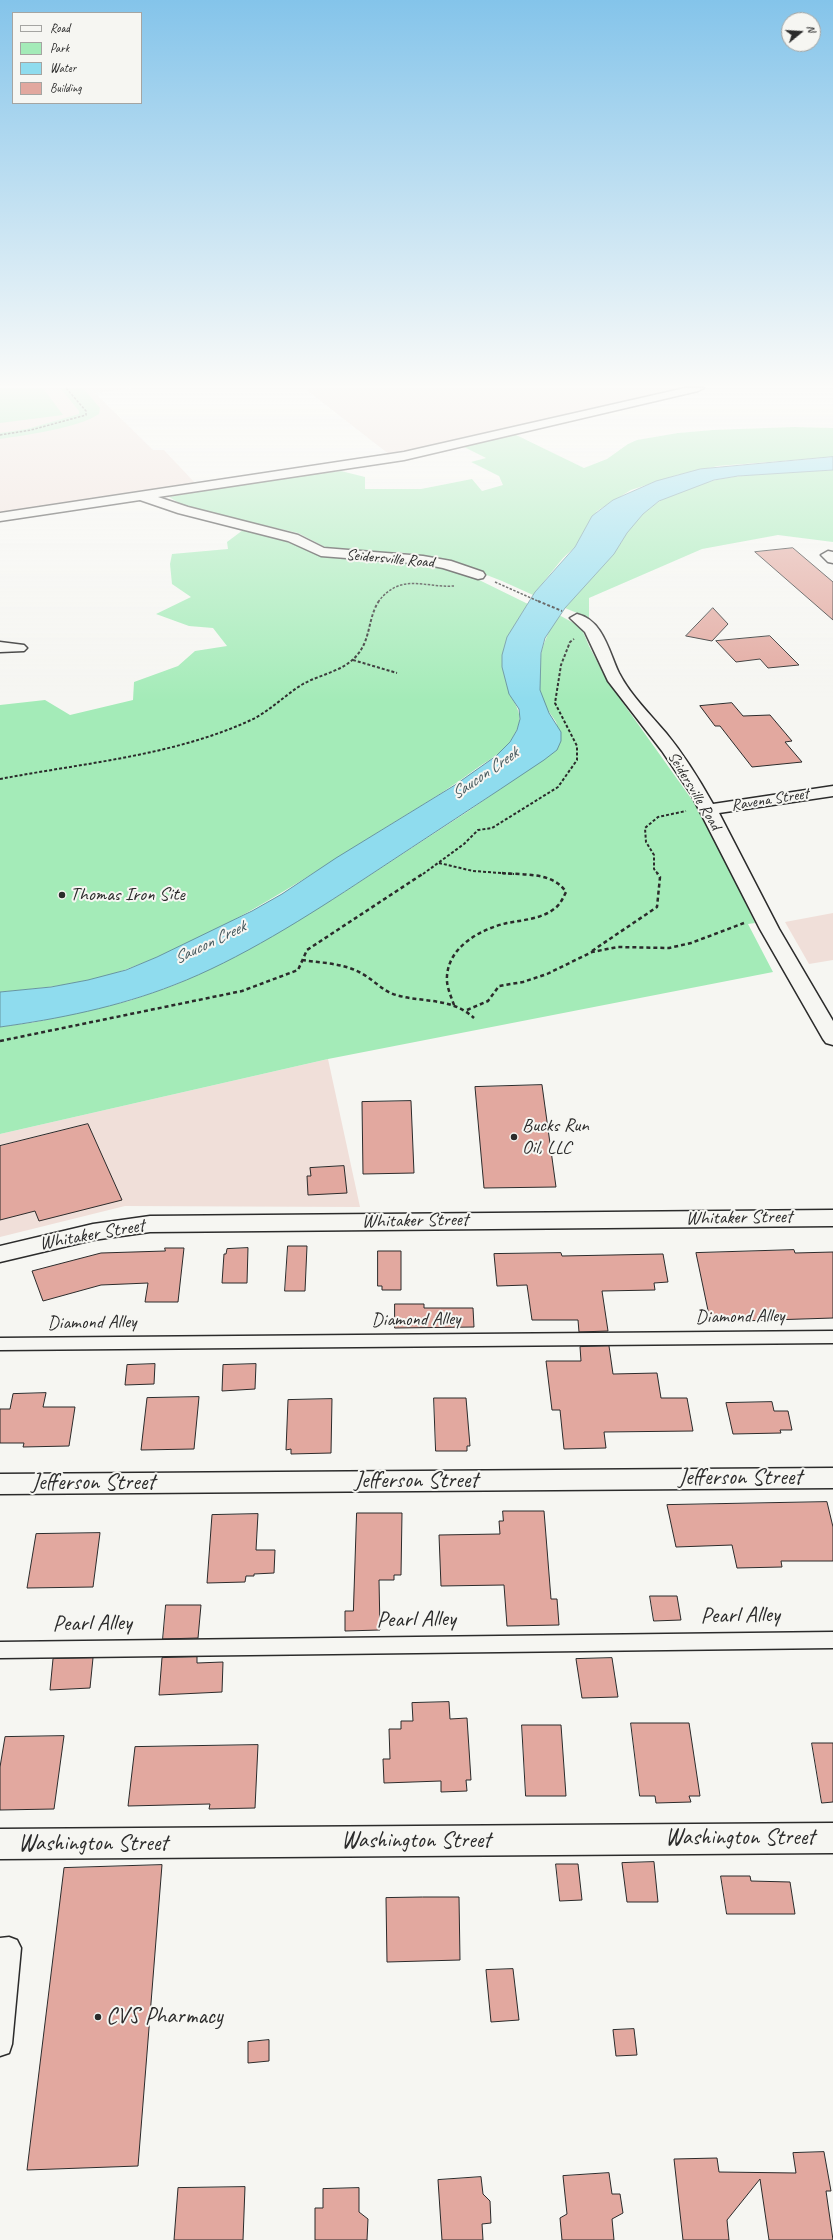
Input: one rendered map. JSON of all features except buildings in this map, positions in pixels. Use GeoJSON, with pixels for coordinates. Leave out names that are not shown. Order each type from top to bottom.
{"type":"FeatureCollection","features":[{"type":"Feature","properties":{"kind":"street"},"geometry":{"type":"LineString","coordinates":[[0,517],[165,493]]}},
{"type":"Feature","properties":{"kind":"street","name":"Seidersville Road"},"geometry":{"type":"LineString","coordinates":[[142,496],[190,512],[293,538],[321,552],[343,555],[423,560],[446,564],[478,575]]}},
{"type":"Feature","properties":{"kind":"street","name":"Seidersville Road"},"geometry":{"type":"LineString","coordinates":[[577,618],[582,620],[593,632],[615,680],[644,720],[675,756],[707,810],[759,922],[798,976],[833,1039]]}},
{"type":"Feature","properties":{"kind":"street"},"geometry":{"type":"LineString","coordinates":[[0,647],[19,648]]}},
{"type":"Feature","properties":{"kind":"street","name":"Ravena Street"},"geometry":{"type":"LineString","coordinates":[[707,810],[833,791]]}},
{"type":"Feature","properties":{"kind":"street","name":"Whitaker Street"},"geometry":{"type":"LineString","coordinates":[[0,1254],[83,1233],[113,1227],[150,1224],[833,1218]]}},
{"type":"Feature","properties":{"kind":"street","name":"Jefferson Street"},"geometry":{"type":"LineString","coordinates":[[0,1484],[833,1478]]}},
{"type":"Feature","properties":{"kind":"street","name":"Washington Street"},"geometry":{"type":"LineString","coordinates":[[0,1844],[833,1838]]}},
{"type":"Feature","properties":{"kind":"lane","name":"Diamond Alley"},"geometry":{"type":"LineString","coordinates":[[0,1344],[833,1337]]}},
{"type":"Feature","properties":{"kind":"lane","name":"Pearl Alley"},"geometry":{"type":"LineString","coordinates":[[0,1650],[833,1640]]}},
{"type":"Feature","properties":{"kind":"lane"},"geometry":{"type":"LineString","coordinates":[[0,1949],[9,1948],[0,2044]]}},
{"type":"Feature","properties":{"kind":"path"},"geometry":{"type":"LineString","coordinates":[[0,779],[127,757],[201,739],[253,719],[269,710],[305,683],[326,675],[353,660],[363,647],[377,602],[383,594],[392,587],[414,583],[446,587],[469,582],[478,575]]}},
{"type":"Feature","properties":{"kind":"path"},"geometry":{"type":"LineString","coordinates":[[498,583],[577,618]]}},
{"type":"Feature","properties":{"kind":"path"},"geometry":{"type":"LineString","coordinates":[[0,1041],[242,991],[298,970],[307,950],[374,905],[406,887],[464,844],[478,830],[492,828],[558,787],[577,760],[577,746],[555,703],[556,689],[560,678],[560,665],[570,642],[577,637]]}},
{"type":"Feature","properties":{"kind":"path"},"geometry":{"type":"LineString","coordinates":[[353,660],[397,673]]}},
{"type":"Feature","properties":{"kind":"path"},"geometry":{"type":"LineString","coordinates":[[592,952],[604,941],[642,920],[657,907],[660,877],[654,869],[654,855],[646,842],[645,828],[650,822],[663,815],[688,810]]}},
{"type":"Feature","properties":{"kind":"path"},"geometry":{"type":"LineString","coordinates":[[439,863],[467,870],[544,878],[560,883],[566,892],[563,902],[556,909],[545,915],[496,926],[458,946],[445,977],[448,993],[454,1005]]}},
{"type":"Feature","properties":{"kind":"path"},"geometry":{"type":"LineString","coordinates":[[467,1010],[488,1001],[499,986],[522,982],[547,974],[592,952],[618,947],[669,948],[691,943],[759,922]]}},
{"type":"Feature","properties":{"kind":"path"},"geometry":{"type":"LineString","coordinates":[[302,960],[357,971],[375,981],[394,995],[434,999],[467,1010],[474,1018]]}},
{"type":"Feature","properties":{"kind":"shaded area"},"geometry":{"type":"Polygon","coordinates":[[[0,493],[140,493],[0,514],[0,493]]]}},
{"type":"Feature","properties":{"kind":"shaded area"},"geometry":{"type":"Polygon","coordinates":[[[833,913],[833,960],[809,964],[785,922],[833,913]]]}},
{"type":"Feature","properties":{"kind":"shaded area"},"geometry":{"type":"Polygon","coordinates":[[[328,1059],[360,1207],[125,1206],[0,1237],[0,1134],[328,1059]]]}},
{"type":"Feature","properties":{"kind":"green space"},"geometry":{"type":"Polygon","coordinates":[[[195,493],[627,493],[597,511],[575,547],[563,558],[533,595],[448,560],[399,552],[345,552],[325,547],[298,533],[188,508],[169,497],[195,493]]]}},
{"type":"Feature","properties":{"kind":"green space"},"geometry":{"type":"Polygon","coordinates":[[[677,493],[833,493],[833,542],[778,535],[702,549],[589,598],[589,618],[565,608],[621,543],[638,519],[661,501],[677,493]]]}},
{"type":"Feature","properties":{"kind":"green space"},"geometry":{"type":"Polygon","coordinates":[[[243,530],[298,545],[320,556],[408,561],[443,567],[469,575],[528,604],[520,617],[509,694],[516,706],[519,717],[518,727],[515,733],[505,748],[431,800],[268,901],[199,938],[164,954],[112,974],[81,982],[0,992],[0,705],[45,700],[70,715],[133,700],[134,682],[178,666],[195,651],[227,646],[213,628],[189,626],[156,614],[191,597],[172,584],[170,564],[172,554],[228,549],[227,542],[243,530]]]}},
{"type":"Feature","properties":{"kind":"green space"},"geometry":{"type":"Polygon","coordinates":[[[559,615],[581,627],[608,682],[705,818],[755,923],[748,924],[773,972],[328,1059],[0,1134],[0,1027],[36,1022],[129,1001],[175,985],[219,964],[335,898],[467,812],[556,750],[558,736],[557,725],[543,701],[538,679],[540,656],[548,634],[559,615]]]}},
{"type":"Feature","properties":{"kind":"water","name":"Saucon Creek"},"geometry":{"type":"Polygon","coordinates":[[[630,493],[681,493],[659,501],[643,514],[627,533],[614,554],[565,608],[545,638],[541,653],[540,690],[549,713],[561,732],[561,741],[557,750],[321,907],[248,950],[199,975],[153,993],[110,1006],[66,1016],[0,1027],[0,992],[51,987],[88,980],[126,970],[157,957],[252,911],[282,894],[336,858],[455,785],[496,756],[510,742],[517,730],[520,719],[519,709],[509,694],[502,667],[502,655],[507,637],[535,592],[575,547],[592,516],[613,500],[630,493]]]}},
{"type":"Feature","properties":{"kind":"place","name":"Thomas Iron Site"},"geometry":{"type":"Point","coordinates":[62,895]}},
{"type":"Feature","properties":{"kind":"place","name":"Bucks Run Oil, LLC"},"geometry":{"type":"Point","coordinates":[514,1137]}},
{"type":"Feature","properties":{"kind":"place","name":"CVS Pharmacy"},"geometry":{"type":"Point","coordinates":[98,2017]}}]}
